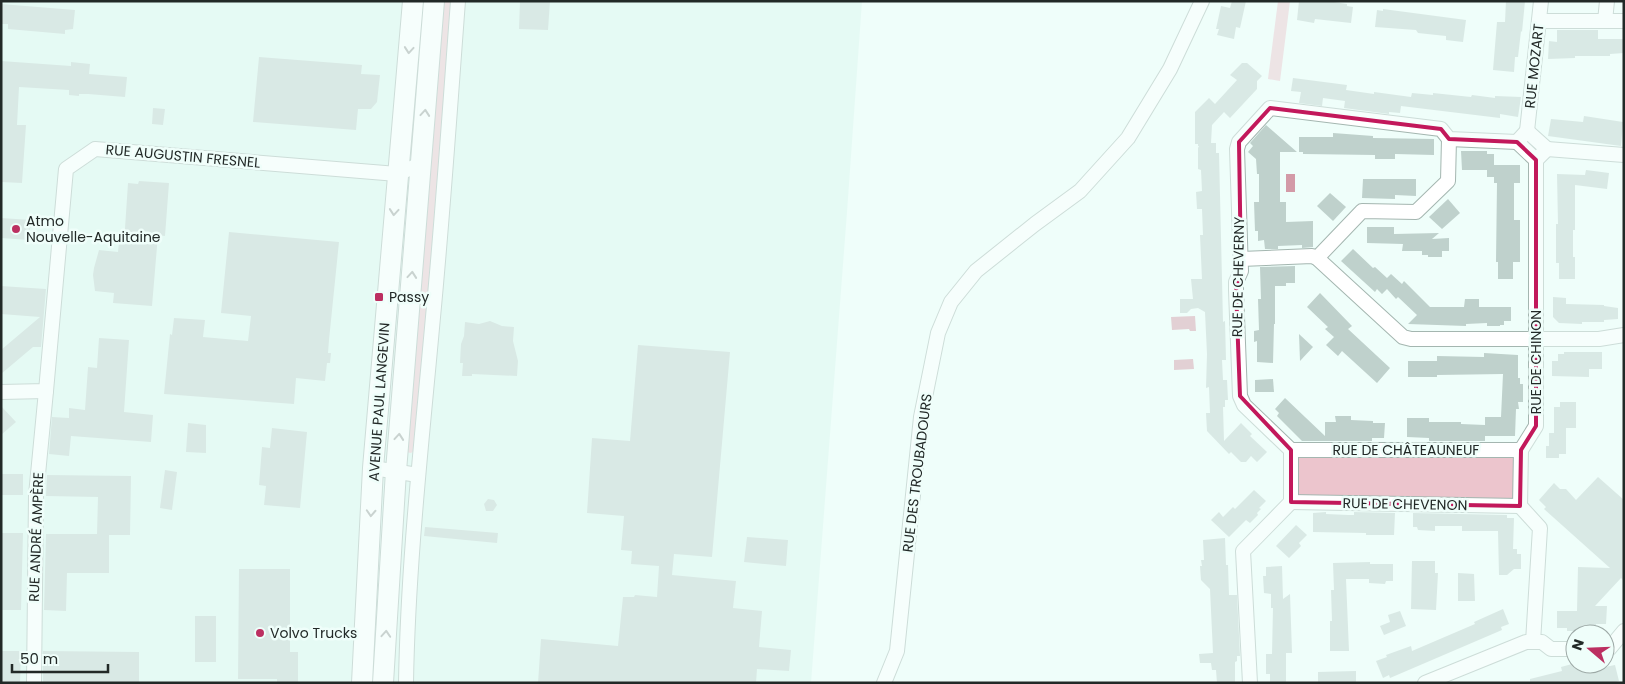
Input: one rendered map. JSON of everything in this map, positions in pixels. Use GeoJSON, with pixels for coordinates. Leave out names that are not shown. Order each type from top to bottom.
{"type":"FeatureCollection","features":[{"type":"Feature","properties":{"kind":"main road","name":"AVENUE PAUL LANGEVIN"},"geometry":{"type":"LineString","coordinates":[[362,683],[373,468],[413,1]]}},
{"type":"Feature","properties":{"kind":"main road","name":"AVENUE PAUL LANGEVIN"},"geometry":{"type":"LineString","coordinates":[[383,683],[396,471],[434,1]]}},
{"type":"Feature","properties":{"kind":"street"},"geometry":{"type":"LineString","coordinates":[[406,683],[407,634],[418,474],[458,1]]}},
{"type":"Feature","properties":{"kind":"street","name":"RUE DES TROUBADOURS"},"geometry":{"type":"LineString","coordinates":[[884,683],[897,651],[921,417],[938,333],[950,302],[976,271],[1080,191],[1128,138],[1170,70],[1202,1]]}},
{"type":"Feature","properties":{"kind":"street","name":"RUE MOZART"},"geometry":{"type":"LineString","coordinates":[[1527,131],[1541,1]]}},
{"type":"Feature","properties":{"kind":"street"},"geometry":{"type":"LineString","coordinates":[[1604,21],[1607,1]]}},
{"type":"Feature","properties":{"kind":"street"},"geometry":{"type":"LineString","coordinates":[[1539,21],[1624,21]]}},
{"type":"Feature","properties":{"kind":"street","name":"RUE DE CHEVERNY"},"geometry":{"type":"LineString","coordinates":[[1291,450],[1244,405],[1240,396],[1236,290],[1236,282],[1241,271],[1237,149],[1239,142],[1270,108],[1441,129],[1449,139],[1517,142]]}},
{"type":"Feature","properties":{"kind":"street"},"geometry":{"type":"LineString","coordinates":[[1547,149],[1536,160],[1517,142],[1527,131],[1547,149],[1624,155]]}},
{"type":"Feature","properties":{"kind":"street"},"geometry":{"type":"LineString","coordinates":[[1317,258],[1362,211],[1416,212],[1448,181],[1449,139]]}},
{"type":"Feature","properties":{"kind":"street","name":"RUE AUGUSTIN FRESNEL"},"geometry":{"type":"LineString","coordinates":[[46,391],[66,169],[95,149],[398,174],[421,164]]}},
{"type":"Feature","properties":{"kind":"street","name":"RUE DE CHINON"},"geometry":{"type":"LineString","coordinates":[[1521,450],[1536,426],[1536,160]]}},
{"type":"Feature","properties":{"kind":"street"},"geometry":{"type":"LineString","coordinates":[[1241,259],[1312,256],[1317,258],[1403,337],[1411,339],[1599,338],[1624,335]]}},
{"type":"Feature","properties":{"kind":"street"},"geometry":{"type":"LineString","coordinates":[[1,392],[46,391]]}},
{"type":"Feature","properties":{"kind":"street","name":"RUE ANDRÉ AMPÈRE"},"geometry":{"type":"LineString","coordinates":[[34,683],[36,495],[46,391]]}},
{"type":"Feature","properties":{"kind":"street"},"geometry":{"type":"LineString","coordinates":[[1250,683],[1243,551],[1290,502],[1291,450]]}},
{"type":"Feature","properties":{"kind":"street","name":"RUE DE CHÂTEAUNEUF"},"geometry":{"type":"LineString","coordinates":[[1291,450],[1521,450]]}},
{"type":"Feature","properties":{"kind":"street"},"geometry":{"type":"LineString","coordinates":[[1521,450],[1520,506],[1540,528],[1534,642]]}},
{"type":"Feature","properties":{"kind":"street"},"geometry":{"type":"LineString","coordinates":[[373,468],[418,474]]}},
{"type":"Feature","properties":{"kind":"street","name":"RUE DE CHEVENON"},"geometry":{"type":"LineString","coordinates":[[1290,502],[1520,506]]}},
{"type":"Feature","properties":{"kind":"street"},"geometry":{"type":"LineString","coordinates":[[1424,683],[1526,642],[1542,642],[1551,649],[1565,649]]}},
{"type":"Feature","properties":{"kind":"highlighted area"},"geometry":{"type":"Polygon","coordinates":[[[1270,108],[1441,129],[1449,139],[1517,142],[1536,160],[1536,426],[1521,450],[1520,506],[1291,502],[1291,450],[1240,396],[1236,290],[1241,271],[1239,142],[1270,108]]]}},
{"type":"Feature","properties":{"kind":"shaded area"},"geometry":{"type":"Polygon","coordinates":[[[1,1],[862,1],[811,683],[1,683],[1,1]]]}},
{"type":"Feature","properties":{"kind":"shaded area"},"geometry":{"type":"Polygon","coordinates":[[[420,1],[426,1],[417,155],[405,156],[420,1]]]}},
{"type":"Feature","properties":{"kind":"shaded area"},"geometry":{"type":"Polygon","coordinates":[[[442,1],[452,1],[415,450],[411,453],[406,452],[442,1]]]}},
{"type":"Feature","properties":{"kind":"shaded area"},"geometry":{"type":"Polygon","coordinates":[[[1278,1],[1290,1],[1280,81],[1268,79],[1278,1]]]}},
{"type":"Feature","properties":{"kind":"shaded area"},"geometry":{"type":"Polygon","coordinates":[[[1286,174],[1295,174],[1295,192],[1286,192],[1286,174]]]}},
{"type":"Feature","properties":{"kind":"shaded area"},"geometry":{"type":"Polygon","coordinates":[[[1195,316],[1196,331],[1190,331],[1189,329],[1172,330],[1171,317],[1195,316]]]}},
{"type":"Feature","properties":{"kind":"shaded area"},"geometry":{"type":"Polygon","coordinates":[[[1193,359],[1194,369],[1174,370],[1174,360],[1193,359]]]}},
{"type":"Feature","properties":{"kind":"shaded area"},"geometry":{"type":"Polygon","coordinates":[[[1291,450],[1521,450],[1520,506],[1291,502],[1291,450]]]}},
{"type":"Feature","properties":{"kind":"building"},"geometry":{"type":"Polygon","coordinates":[[[520,1],[550,1],[548,30],[519,29],[520,1]]]}},
{"type":"Feature","properties":{"kind":"building"},"geometry":{"type":"Polygon","coordinates":[[[1232,1],[1246,1],[1240,28],[1236,27],[1234,39],[1217,35],[1219,29],[1216,29],[1221,6],[1230,8],[1232,1]]]}},
{"type":"Feature","properties":{"kind":"building"},"geometry":{"type":"Polygon","coordinates":[[[1299,1],[1328,1],[1347,4],[1347,6],[1353,7],[1351,23],[1315,19],[1314,23],[1297,20],[1299,1]]]}},
{"type":"Feature","properties":{"kind":"building"},"geometry":{"type":"Polygon","coordinates":[[[1506,1],[1525,1],[1522,32],[1518,57],[1515,57],[1514,72],[1493,70],[1497,22],[1505,22],[1506,1]]]}},
{"type":"Feature","properties":{"kind":"building"},"geometry":{"type":"Polygon","coordinates":[[[1,4],[75,10],[73,29],[65,30],[65,34],[8,29],[8,24],[1,24],[1,4]]]}},
{"type":"Feature","properties":{"kind":"building"},"geometry":{"type":"Polygon","coordinates":[[[1383,9],[1466,20],[1463,42],[1446,40],[1446,36],[1418,33],[1416,30],[1375,27],[1377,10],[1383,11],[1383,9]]]}},
{"type":"Feature","properties":{"kind":"building"},"geometry":{"type":"Polygon","coordinates":[[[1557,30],[1598,30],[1598,39],[1624,39],[1624,53],[1610,54],[1610,56],[1575,56],[1575,58],[1548,59],[1549,41],[1557,42],[1557,30]]]}},
{"type":"Feature","properties":{"kind":"building"},"geometry":{"type":"Polygon","coordinates":[[[259,57],[362,65],[361,74],[380,75],[377,102],[371,109],[358,109],[356,130],[253,122],[259,57]]]}},
{"type":"Feature","properties":{"kind":"building"},"geometry":{"type":"Polygon","coordinates":[[[1,61],[71,66],[71,62],[90,64],[89,74],[127,77],[125,97],[88,94],[79,94],[79,96],[69,95],[69,90],[19,87],[17,125],[26,125],[22,183],[1,182],[1,61]]]}},
{"type":"Feature","properties":{"kind":"building"},"geometry":{"type":"Polygon","coordinates":[[[1242,63],[1247,63],[1262,76],[1257,81],[1257,89],[1230,118],[1224,112],[1212,125],[1211,143],[1216,143],[1216,153],[1219,153],[1223,322],[1225,321],[1226,360],[1222,360],[1223,380],[1227,380],[1228,400],[1225,400],[1225,407],[1223,407],[1224,441],[1241,423],[1252,434],[1250,436],[1267,452],[1257,462],[1251,456],[1246,462],[1241,462],[1231,452],[1229,454],[1207,431],[1206,413],[1210,413],[1209,387],[1206,388],[1205,312],[1198,308],[1191,309],[1187,313],[1180,313],[1180,299],[1193,299],[1191,279],[1202,279],[1200,235],[1203,235],[1202,209],[1197,209],[1196,192],[1202,191],[1201,170],[1198,169],[1199,146],[1195,144],[1195,112],[1209,98],[1215,104],[1237,80],[1230,75],[1242,63]]]}},
{"type":"Feature","properties":{"kind":"building"},"geometry":{"type":"Polygon","coordinates":[[[1293,78],[1347,85],[1346,90],[1374,94],[1374,92],[1411,97],[1412,93],[1433,95],[1433,93],[1471,97],[1472,95],[1495,98],[1495,96],[1521,97],[1518,117],[1500,114],[1500,118],[1401,106],[1400,113],[1389,112],[1389,114],[1344,108],[1345,101],[1323,98],[1322,106],[1299,103],[1301,92],[1291,91],[1293,78]]]}},
{"type":"Feature","properties":{"kind":"building"},"geometry":{"type":"Polygon","coordinates":[[[153,108],[165,109],[163,125],[152,124],[153,108]]]}},
{"type":"Feature","properties":{"kind":"building"},"geometry":{"type":"Polygon","coordinates":[[[1584,116],[1623,122],[1621,146],[1548,136],[1551,119],[1583,122],[1584,116]]]}},
{"type":"Feature","properties":{"kind":"building"},"geometry":{"type":"Polygon","coordinates":[[[1266,125],[1297,152],[1280,152],[1280,202],[1286,202],[1286,222],[1313,221],[1313,247],[1302,248],[1302,245],[1278,246],[1278,249],[1265,249],[1264,240],[1258,241],[1258,231],[1255,231],[1254,202],[1259,202],[1259,174],[1257,174],[1256,159],[1248,152],[1253,146],[1250,143],[1266,125]]]}},
{"type":"Feature","properties":{"kind":"building"},"geometry":{"type":"Polygon","coordinates":[[[1333,133],[1373,136],[1373,138],[1434,139],[1434,155],[1395,154],[1395,159],[1375,159],[1375,155],[1303,154],[1303,152],[1299,152],[1299,137],[1333,137],[1333,133]]]}},
{"type":"Feature","properties":{"kind":"building"},"geometry":{"type":"Polygon","coordinates":[[[1461,151],[1487,151],[1487,154],[1494,154],[1494,165],[1520,165],[1520,183],[1514,183],[1514,220],[1520,220],[1520,262],[1513,262],[1513,279],[1498,279],[1498,262],[1496,262],[1497,183],[1494,183],[1494,177],[1487,177],[1487,170],[1462,170],[1461,151]]]}},
{"type":"Feature","properties":{"kind":"building"},"geometry":{"type":"Polygon","coordinates":[[[1586,170],[1609,173],[1607,189],[1575,185],[1573,257],[1575,257],[1575,279],[1559,279],[1559,263],[1556,263],[1556,224],[1558,224],[1557,174],[1585,175],[1586,170]]]}},
{"type":"Feature","properties":{"kind":"building"},"geometry":{"type":"Polygon","coordinates":[[[1363,179],[1416,179],[1416,196],[1395,195],[1395,199],[1362,198],[1363,179]]]}},
{"type":"Feature","properties":{"kind":"building"},"geometry":{"type":"Polygon","coordinates":[[[139,181],[169,183],[165,236],[158,235],[152,306],[113,303],[114,293],[95,291],[93,275],[99,250],[118,252],[119,242],[124,243],[128,183],[138,184],[139,181]]]}},
{"type":"Feature","properties":{"kind":"building"},"geometry":{"type":"Polygon","coordinates":[[[1330,193],[1346,207],[1333,221],[1317,206],[1330,193]]]}},
{"type":"Feature","properties":{"kind":"building"},"geometry":{"type":"Polygon","coordinates":[[[1448,199],[1460,213],[1442,229],[1429,217],[1448,199]]]}},
{"type":"Feature","properties":{"kind":"building","name":"Atmo Nouvelle-Aquitaine"},"geometry":{"type":"Polygon","coordinates":[[[1,218],[31,220],[29,240],[1,238],[1,218]]]}},
{"type":"Feature","properties":{"kind":"building"},"geometry":{"type":"Polygon","coordinates":[[[1367,227],[1394,227],[1394,234],[1439,233],[1432,239],[1449,238],[1449,251],[1442,251],[1442,257],[1428,257],[1428,255],[1422,255],[1422,251],[1402,251],[1403,244],[1367,243],[1367,227]]]}},
{"type":"Feature","properties":{"kind":"building"},"geometry":{"type":"Polygon","coordinates":[[[229,232],[339,242],[328,353],[331,353],[330,363],[327,363],[325,381],[296,378],[294,404],[164,394],[170,334],[172,335],[174,318],[205,320],[203,337],[248,341],[251,316],[221,313],[229,232]]]}},
{"type":"Feature","properties":{"kind":"building"},"geometry":{"type":"Polygon","coordinates":[[[1353,249],[1387,278],[1391,274],[1402,284],[1404,281],[1430,307],[1464,307],[1465,299],[1479,299],[1479,307],[1511,307],[1511,321],[1504,321],[1504,325],[1500,326],[1487,326],[1487,323],[1466,324],[1466,326],[1408,324],[1417,315],[1398,297],[1396,299],[1387,289],[1382,294],[1377,289],[1375,292],[1341,261],[1353,249]]]}},
{"type":"Feature","properties":{"kind":"building"},"geometry":{"type":"Polygon","coordinates":[[[1295,266],[1295,283],[1286,283],[1286,286],[1275,286],[1273,363],[1257,362],[1257,341],[1254,342],[1254,331],[1259,330],[1258,299],[1261,299],[1260,267],[1295,266]]]}},
{"type":"Feature","properties":{"kind":"building"},"geometry":{"type":"Polygon","coordinates":[[[1,286],[46,289],[41,347],[33,347],[1,374],[1,350],[40,317],[1,314],[1,286]]]}},
{"type":"Feature","properties":{"kind":"building"},"geometry":{"type":"Polygon","coordinates":[[[1320,293],[1352,326],[1348,329],[1390,368],[1377,383],[1342,351],[1338,356],[1326,345],[1334,337],[1325,329],[1328,327],[1307,307],[1320,293]]]}},
{"type":"Feature","properties":{"kind":"building"},"geometry":{"type":"Polygon","coordinates":[[[1553,297],[1566,298],[1566,304],[1604,305],[1618,308],[1618,319],[1604,320],[1604,322],[1582,322],[1582,324],[1559,323],[1553,317],[1553,297]]]}},
{"type":"Feature","properties":{"kind":"building"},"geometry":{"type":"Polygon","coordinates":[[[490,321],[502,326],[514,327],[513,341],[518,361],[517,376],[472,374],[472,376],[462,376],[463,363],[460,363],[461,344],[464,336],[465,322],[479,324],[490,321]]]}},
{"type":"Feature","properties":{"kind":"building"},"geometry":{"type":"Polygon","coordinates":[[[1299,334],[1313,347],[1300,361],[1299,334]]]}},
{"type":"Feature","properties":{"kind":"building"},"geometry":{"type":"Polygon","coordinates":[[[99,338],[129,340],[124,412],[153,415],[151,442],[71,436],[69,456],[49,454],[52,417],[69,418],[69,408],[85,410],[88,367],[97,368],[99,338]]]}},
{"type":"Feature","properties":{"kind":"building"},"geometry":{"type":"Polygon","coordinates":[[[638,345],[730,352],[712,557],[674,554],[672,575],[736,581],[733,608],[762,611],[759,647],[791,650],[789,671],[757,669],[756,683],[538,683],[541,639],[618,646],[623,597],[634,597],[635,595],[657,597],[659,566],[631,564],[632,551],[621,550],[624,516],[587,513],[592,438],[630,441],[638,345]]]}},
{"type":"Feature","properties":{"kind":"building"},"geometry":{"type":"Polygon","coordinates":[[[1564,352],[1602,352],[1602,369],[1589,369],[1589,377],[1552,376],[1552,361],[1558,361],[1558,354],[1564,354],[1564,352]]]}},
{"type":"Feature","properties":{"kind":"building"},"geometry":{"type":"Polygon","coordinates":[[[1484,353],[1518,355],[1518,378],[1520,378],[1520,384],[1523,384],[1523,402],[1518,402],[1519,409],[1516,409],[1515,436],[1485,436],[1485,441],[1429,441],[1429,438],[1407,437],[1407,418],[1429,418],[1429,422],[1461,422],[1461,424],[1485,425],[1485,417],[1501,417],[1503,374],[1408,377],[1408,361],[1437,361],[1437,356],[1484,357],[1484,353]]]}},
{"type":"Feature","properties":{"kind":"building"},"geometry":{"type":"Polygon","coordinates":[[[1273,379],[1274,392],[1255,392],[1255,380],[1273,379]]]}},
{"type":"Feature","properties":{"kind":"building"},"geometry":{"type":"Polygon","coordinates":[[[1285,398],[1325,436],[1325,422],[1336,422],[1335,416],[1351,416],[1351,420],[1385,423],[1384,438],[1372,438],[1372,441],[1302,441],[1277,416],[1279,413],[1275,409],[1285,398]]]}},
{"type":"Feature","properties":{"kind":"building"},"geometry":{"type":"Polygon","coordinates":[[[1560,402],[1576,402],[1576,428],[1566,428],[1566,454],[1559,454],[1559,458],[1546,458],[1546,446],[1549,446],[1549,433],[1554,433],[1554,407],[1560,407],[1560,402]]]}},
{"type":"Feature","properties":{"kind":"building"},"geometry":{"type":"Polygon","coordinates":[[[1,406],[16,422],[1,435],[1,406]]]}},
{"type":"Feature","properties":{"kind":"building"},"geometry":{"type":"Polygon","coordinates":[[[188,423],[206,425],[206,453],[186,452],[188,423]]]}},
{"type":"Feature","properties":{"kind":"building"},"geometry":{"type":"Polygon","coordinates":[[[272,428],[307,432],[300,508],[264,505],[266,486],[259,485],[262,447],[270,448],[272,428]]]}},
{"type":"Feature","properties":{"kind":"building"},"geometry":{"type":"Polygon","coordinates":[[[165,470],[177,472],[172,510],[160,508],[165,470]]]}},
{"type":"Feature","properties":{"kind":"building"},"geometry":{"type":"Polygon","coordinates":[[[1,474],[23,474],[23,495],[1,495],[1,474]]]}},
{"type":"Feature","properties":{"kind":"building"},"geometry":{"type":"Polygon","coordinates":[[[47,475],[131,476],[130,535],[109,535],[109,573],[67,573],[66,611],[44,610],[46,534],[97,534],[98,497],[46,496],[47,475]]]}},
{"type":"Feature","properties":{"kind":"building"},"geometry":{"type":"Polygon","coordinates":[[[1598,477],[1624,500],[1624,581],[1621,578],[1595,606],[1607,606],[1606,624],[1565,624],[1565,628],[1557,628],[1557,611],[1577,611],[1578,567],[1610,568],[1544,509],[1546,507],[1539,500],[1554,483],[1560,489],[1566,489],[1576,500],[1598,477]]]}},
{"type":"Feature","properties":{"kind":"building"},"geometry":{"type":"Polygon","coordinates":[[[1254,490],[1266,501],[1259,508],[1261,509],[1257,513],[1258,515],[1250,523],[1246,520],[1229,537],[1211,520],[1219,512],[1223,517],[1233,507],[1235,509],[1254,490]]]}},
{"type":"Feature","properties":{"kind":"building"},"geometry":{"type":"Polygon","coordinates":[[[488,499],[494,500],[497,505],[493,511],[486,511],[484,504],[488,499]]]}},
{"type":"Feature","properties":{"kind":"building"},"geometry":{"type":"Polygon","coordinates":[[[1326,512],[1326,514],[1348,515],[1354,515],[1354,512],[1395,513],[1394,535],[1313,532],[1313,513],[1326,512]]]}},
{"type":"Feature","properties":{"kind":"building"},"geometry":{"type":"Polygon","coordinates":[[[1413,513],[1507,515],[1507,518],[1514,518],[1513,549],[1517,549],[1517,554],[1521,554],[1521,569],[1514,569],[1507,575],[1499,575],[1498,531],[1462,531],[1462,526],[1435,526],[1435,531],[1418,530],[1417,527],[1413,527],[1413,513]]]}},
{"type":"Feature","properties":{"kind":"building"},"geometry":{"type":"Polygon","coordinates":[[[1296,525],[1307,535],[1299,543],[1301,546],[1289,558],[1276,546],[1296,525]]]}},
{"type":"Feature","properties":{"kind":"building"},"geometry":{"type":"Polygon","coordinates":[[[425,527],[498,533],[497,543],[424,536],[425,527]]]}},
{"type":"Feature","properties":{"kind":"building"},"geometry":{"type":"Polygon","coordinates":[[[1,533],[23,533],[21,610],[1,610],[1,533]]]}},
{"type":"Feature","properties":{"kind":"building"},"geometry":{"type":"Polygon","coordinates":[[[747,537],[788,540],[786,566],[744,562],[747,537]]]}},
{"type":"Feature","properties":{"kind":"building"},"geometry":{"type":"Polygon","coordinates":[[[1225,538],[1229,595],[1237,595],[1240,656],[1237,656],[1237,661],[1235,662],[1235,683],[1217,683],[1216,670],[1212,670],[1211,663],[1200,663],[1199,654],[1213,653],[1210,589],[1201,580],[1200,566],[1202,566],[1201,560],[1204,560],[1203,540],[1225,538]]]}},
{"type":"Feature","properties":{"kind":"building"},"geometry":{"type":"Polygon","coordinates":[[[1412,561],[1435,561],[1435,573],[1438,573],[1436,610],[1411,609],[1412,561]]]}},
{"type":"Feature","properties":{"kind":"building"},"geometry":{"type":"Polygon","coordinates":[[[1370,562],[1370,564],[1393,564],[1393,581],[1386,581],[1385,584],[1369,583],[1369,579],[1346,579],[1349,651],[1330,651],[1330,621],[1332,621],[1331,590],[1334,590],[1333,563],[1370,562]]]}},
{"type":"Feature","properties":{"kind":"building"},"geometry":{"type":"Polygon","coordinates":[[[1282,566],[1283,599],[1290,594],[1292,653],[1286,653],[1286,683],[1270,683],[1270,674],[1266,674],[1266,654],[1272,654],[1273,608],[1271,608],[1271,594],[1264,593],[1263,576],[1266,576],[1266,567],[1282,566]]]}},
{"type":"Feature","properties":{"kind":"building"},"geometry":{"type":"Polygon","coordinates":[[[239,569],[290,569],[290,652],[298,652],[298,683],[277,683],[277,679],[238,679],[239,569]]]}},
{"type":"Feature","properties":{"kind":"building"},"geometry":{"type":"Polygon","coordinates":[[[1458,573],[1474,574],[1475,601],[1458,601],[1458,573]]]}},
{"type":"Feature","properties":{"kind":"building"},"geometry":{"type":"Polygon","coordinates":[[[1503,609],[1509,624],[1501,627],[1502,630],[1390,678],[1389,675],[1383,678],[1376,661],[1387,657],[1386,655],[1411,646],[1412,651],[1475,624],[1474,622],[1503,609]]]}},
{"type":"Feature","properties":{"kind":"building"},"geometry":{"type":"Polygon","coordinates":[[[1400,611],[1406,626],[1384,635],[1380,626],[1390,622],[1388,615],[1400,611]]]}},
{"type":"Feature","properties":{"kind":"building"},"geometry":{"type":"Polygon","coordinates":[[[195,616],[216,616],[216,662],[195,662],[195,616]]]}},
{"type":"Feature","properties":{"kind":"building"},"geometry":{"type":"Polygon","coordinates":[[[1,651],[21,651],[20,683],[1,683],[1,651]]]}},
{"type":"Feature","properties":{"kind":"building"},"geometry":{"type":"Polygon","coordinates":[[[43,651],[139,652],[139,683],[43,683],[43,651]]]}},
{"type":"Feature","properties":{"kind":"building"},"geometry":{"type":"Polygon","coordinates":[[[1615,665],[1619,681],[1613,683],[1530,683],[1530,679],[1562,671],[1561,667],[1565,666],[1565,674],[1615,674],[1615,665]]]}},
{"type":"Feature","properties":{"kind":"building"},"geometry":{"type":"Polygon","coordinates":[[[1356,671],[1356,683],[1318,683],[1318,672],[1356,671]]]}},
{"type":"Feature","properties":{"kind":"place","name":"Atmo Nouvelle-Aquitaine"},"geometry":{"type":"Point","coordinates":[16,229]}},
{"type":"Feature","properties":{"kind":"place","name":"Passy"},"geometry":{"type":"Point","coordinates":[379,297]}},
{"type":"Feature","properties":{"kind":"place","name":"Volvo Trucks"},"geometry":{"type":"Point","coordinates":[260,633]}}]}
